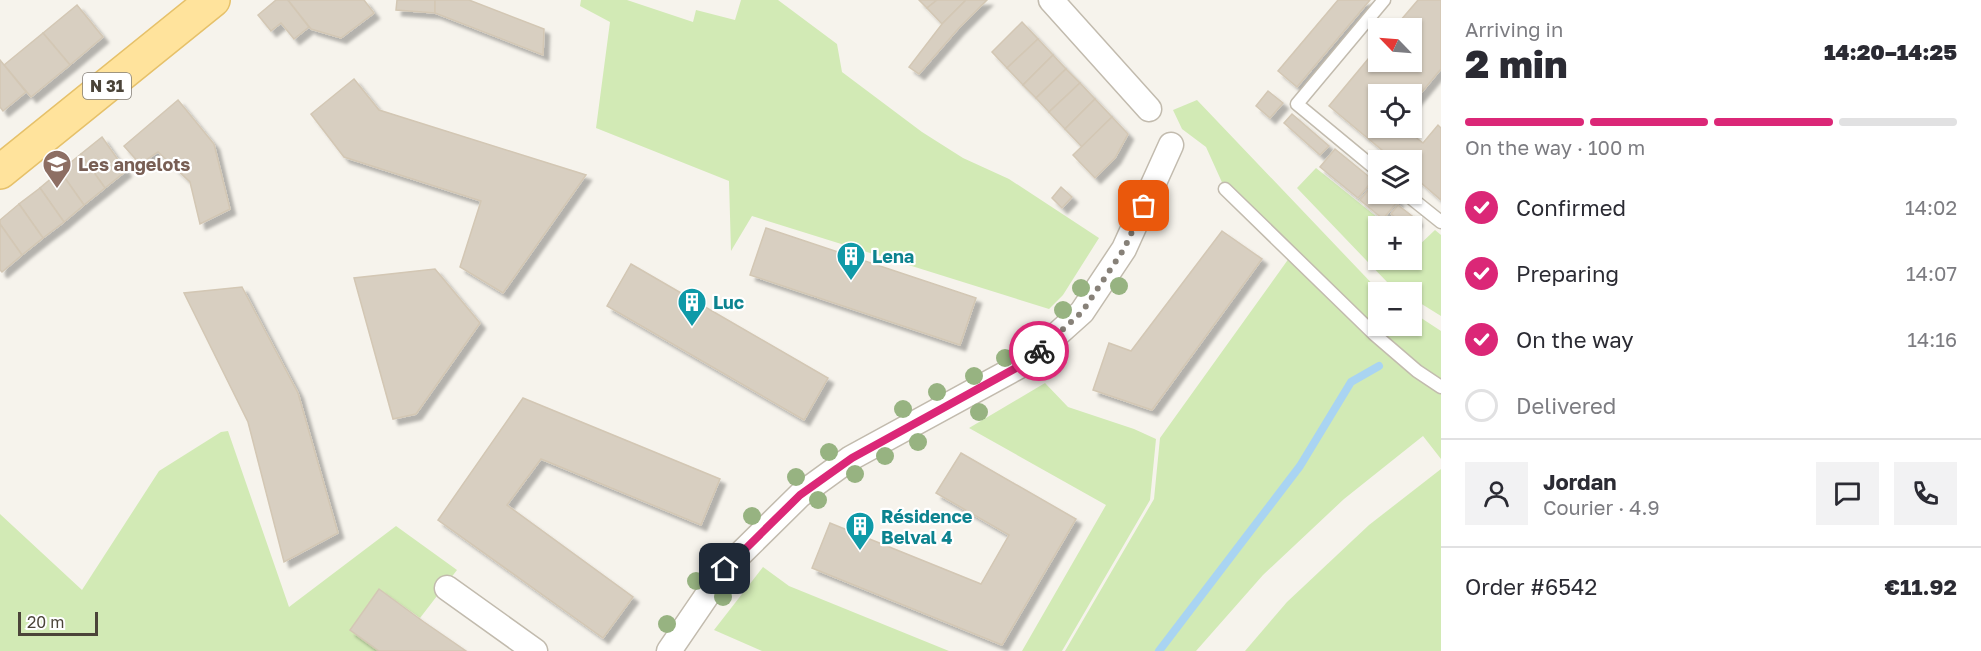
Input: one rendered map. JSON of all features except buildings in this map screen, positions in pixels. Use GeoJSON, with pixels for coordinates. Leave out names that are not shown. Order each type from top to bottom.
{"type":"FeatureCollection","features":[{"type":"Feature","properties":{"kind":"main road","name":"N 31"},"geometry":{"type":"LineString","coordinates":[[0,172],[213,0]]}},
{"type":"Feature","properties":{"kind":"street"},"geometry":{"type":"LineString","coordinates":[[1051,0],[1149,109]]}},
{"type":"Feature","properties":{"kind":"street"},"geometry":{"type":"LineString","coordinates":[[669,651],[725,569],[800,495],[852,458],[1025,363],[1082,312],[1124,249],[1171,145]]}},
{"type":"Feature","properties":{"kind":"street"},"geometry":{"type":"LineString","coordinates":[[447,588],[535,651]]}},
{"type":"Feature","properties":{"kind":"lane"},"geometry":{"type":"LineString","coordinates":[[1368,163],[1297,104],[1384,0]]}},
{"type":"Feature","properties":{"kind":"lane"},"geometry":{"type":"LineString","coordinates":[[1225,189],[1374,334],[1441,387]]}},
{"type":"Feature","properties":{"kind":"lane"},"geometry":{"type":"LineString","coordinates":[[1418,204],[1441,222]]}},
{"type":"Feature","properties":{"kind":"green space"},"geometry":{"type":"Polygon","coordinates":[[[581,0],[627,0],[693,22],[696,10],[735,20],[741,0],[778,0],[837,44],[842,72],[922,132],[963,158],[1009,179],[1099,238],[1063,295],[1049,309],[752,216],[731,251],[729,181],[596,128],[610,22],[580,6],[581,0]]]}},
{"type":"Feature","properties":{"kind":"green space"},"geometry":{"type":"Polygon","coordinates":[[[1197,100],[1370,282],[1368,282],[1368,336],[1422,336],[1422,319],[1441,331],[1441,459],[1423,436],[1344,499],[1263,575],[1196,651],[1065,651],[1154,499],[1160,438],[1292,254],[1225,189],[1206,147],[1182,129],[1173,110],[1197,100]]]}},
{"type":"Feature","properties":{"kind":"green space"},"geometry":{"type":"Polygon","coordinates":[[[1316,168],[1376,216],[1368,216],[1368,262],[1297,188],[1316,168]]]}},
{"type":"Feature","properties":{"kind":"green space"},"geometry":{"type":"Polygon","coordinates":[[[1435,230],[1441,235],[1441,316],[1422,304],[1422,282],[1387,282],[1376,270],[1422,270],[1422,242],[1435,230]]]}},
{"type":"Feature","properties":{"kind":"green space"},"geometry":{"type":"Polygon","coordinates":[[[1045,383],[1068,407],[1134,429],[1156,439],[1150,500],[1062,651],[1022,651],[1106,505],[969,428],[1045,383]]]}},
{"type":"Feature","properties":{"kind":"green space"},"geometry":{"type":"Polygon","coordinates":[[[228,431],[289,607],[396,526],[457,570],[420,618],[379,589],[350,630],[379,651],[0,651],[0,514],[82,590],[159,471],[221,432],[228,431]]]}},
{"type":"Feature","properties":{"kind":"green space"},"geometry":{"type":"Polygon","coordinates":[[[1441,469],[1441,651],[1245,651],[1287,602],[1369,525],[1441,469]]]}},
{"type":"Feature","properties":{"kind":"green space"},"geometry":{"type":"Polygon","coordinates":[[[763,567],[789,586],[949,651],[762,651],[714,630],[763,567]]]}},
{"type":"Feature","properties":{"kind":"waterway"},"geometry":{"type":"LineString","coordinates":[[1159,651],[1300,466],[1351,382],[1379,366]]}},
{"type":"Feature","properties":{"kind":"way so far"},"geometry":{"type":"LineString","coordinates":[[1039,351],[1082,312],[1124,249],[1144,206]]}},
{"type":"Feature","properties":{"kind":"place","name":"Les angelots"},"geometry":{"type":"Point","coordinates":[57,190]}},
{"type":"Feature","properties":{"kind":"place","name":"Lena"},"geometry":{"type":"Point","coordinates":[851,282]}},
{"type":"Feature","properties":{"kind":"place","name":"Luc"},"geometry":{"type":"Point","coordinates":[692,328]}},
{"type":"Feature","properties":{"kind":"place","name":"Résidence Belval 4"},"geometry":{"type":"Point","coordinates":[860,552]}},
{"type":"Feature","properties":{"kind":"route"},"geometry":{"type":"LineString","coordinates":[[725,569],[800,495],[852,458],[1025,363],[1039,351]]}}]}
